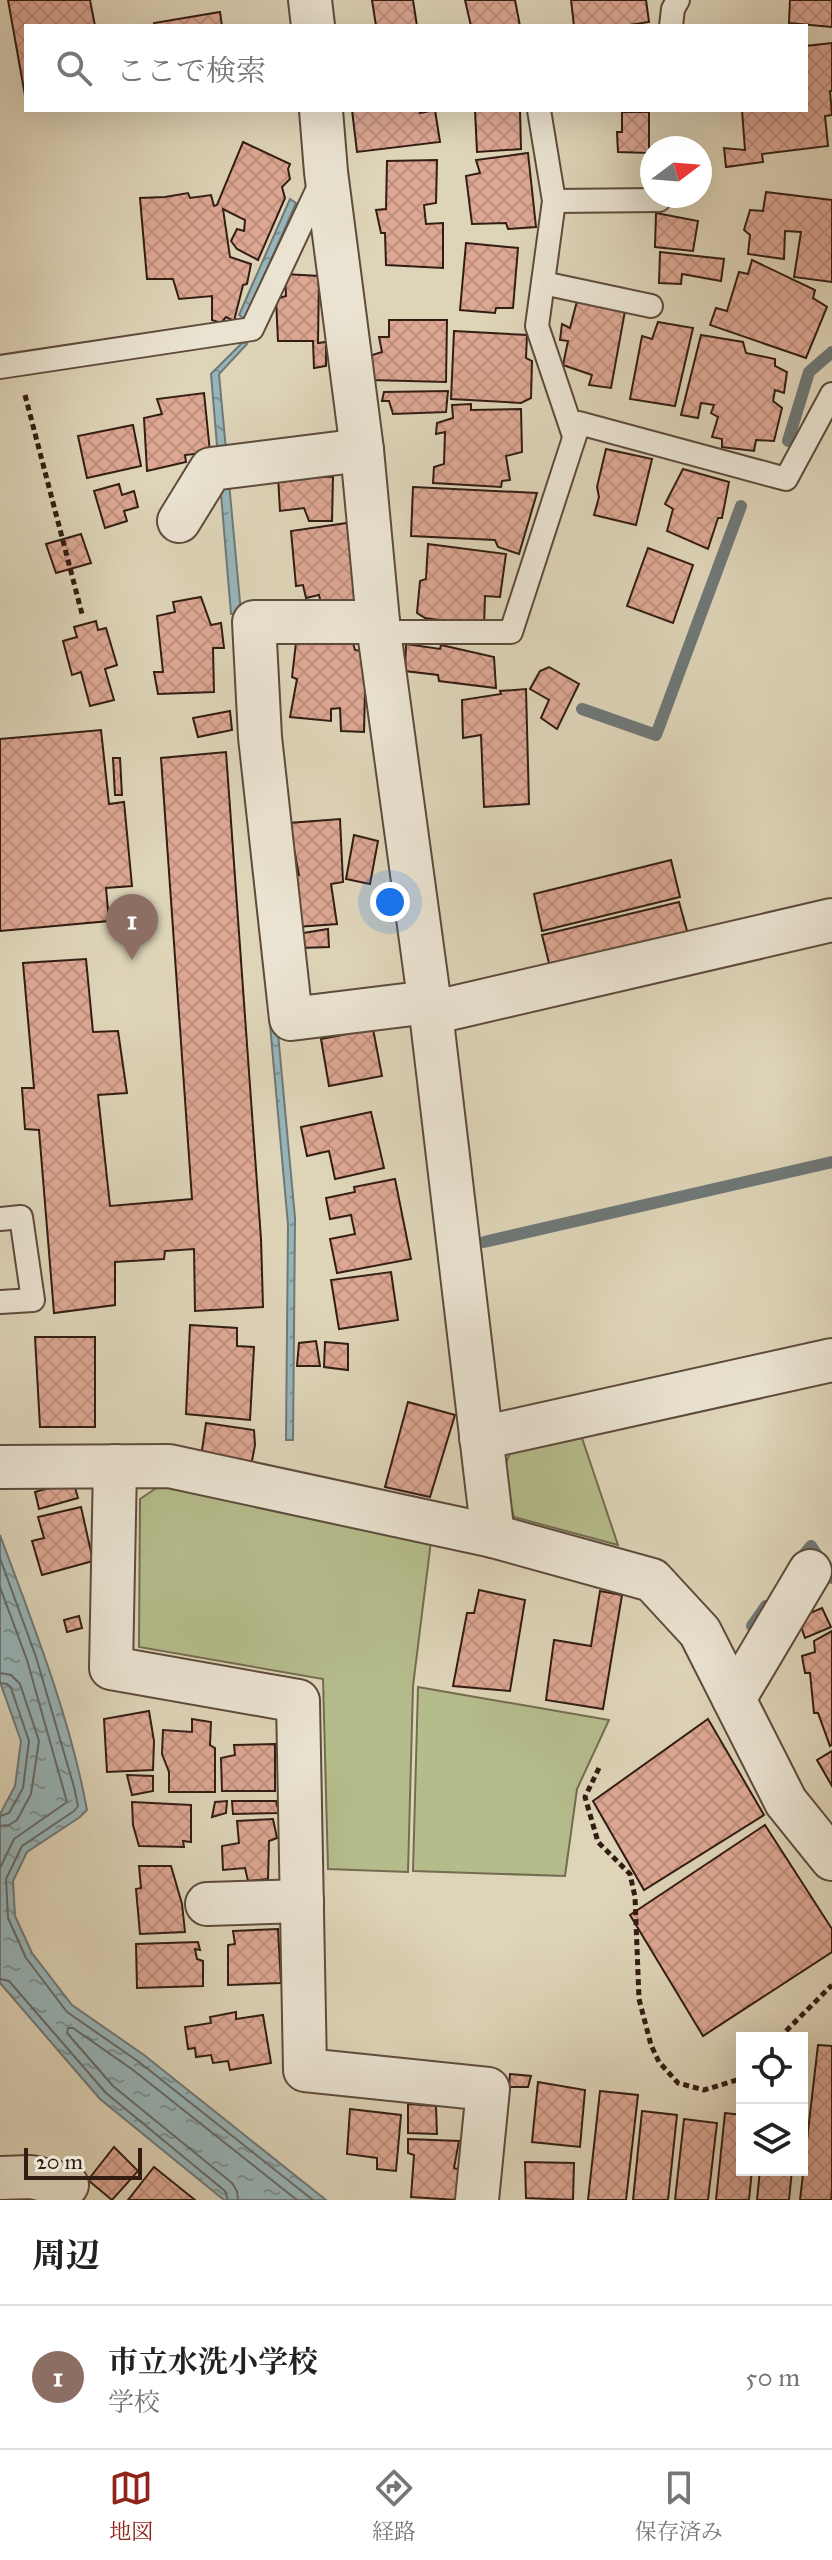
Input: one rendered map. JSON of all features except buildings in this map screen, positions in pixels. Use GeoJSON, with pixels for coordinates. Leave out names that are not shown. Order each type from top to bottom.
{"type":"FeatureCollection","features":[{"type":"Feature","properties":{"kind":"street"},"geometry":{"type":"LineString","coordinates":[[310,0],[313,24]]}},
{"type":"Feature","properties":{"kind":"street"},"geometry":{"type":"LineString","coordinates":[[321,112],[362,450],[379,627],[430,1007],[493,1536]]}},
{"type":"Feature","properties":{"kind":"street"},"geometry":{"type":"LineString","coordinates":[[179,521],[211,469],[362,450]]}},
{"type":"Feature","properties":{"kind":"street"},"geometry":{"type":"LineString","coordinates":[[379,627],[254,622],[260,737],[291,1019],[430,1007],[832,920]]}},
{"type":"Feature","properties":{"kind":"street"},"geometry":{"type":"LineString","coordinates":[[481,1438],[832,1360]]}},
{"type":"Feature","properties":{"kind":"street"},"geometry":{"type":"LineString","coordinates":[[115,1466],[111,1668],[298,1701],[305,2070],[488,2089],[477,2200]]}},
{"type":"Feature","properties":{"kind":"street"},"geometry":{"type":"LineString","coordinates":[[0,1467],[169,1466],[493,1536],[652,1580],[700,1632],[786,1802],[832,1859]]}},
{"type":"Feature","properties":{"kind":"street"},"geometry":{"type":"LineString","coordinates":[[734,1699],[810,1571]]}},
{"type":"Feature","properties":{"kind":"street"},"geometry":{"type":"LineString","coordinates":[[207,1904],[302,1901]]}},
{"type":"Feature","properties":{"kind":"street"},"geometry":{"type":"LineString","coordinates":[[0,2178],[31,2177],[67,2185]]}},
{"type":"Feature","properties":{"kind":"lane"},"geometry":{"type":"LineString","coordinates":[[671,24],[678,0]]}},
{"type":"Feature","properties":{"kind":"lane"},"geometry":{"type":"LineString","coordinates":[[539,112],[554,201],[537,326],[574,436]]}},
{"type":"Feature","properties":{"kind":"lane"},"geometry":{"type":"LineString","coordinates":[[8,365],[252,329],[326,172]]}},
{"type":"Feature","properties":{"kind":"lane"},"geometry":{"type":"LineString","coordinates":[[554,201],[640,200]]}},
{"type":"Feature","properties":{"kind":"lane"},"geometry":{"type":"LineString","coordinates":[[543,283],[651,306]]}},
{"type":"Feature","properties":{"kind":"lane"},"geometry":{"type":"LineString","coordinates":[[379,627],[511,632],[579,423],[786,479],[832,394]]}},
{"type":"Feature","properties":{"kind":"lane"},"geometry":{"type":"LineString","coordinates":[[0,1219],[21,1217],[33,1300],[0,1302]]}},
{"type":"Feature","properties":{"kind":"path"},"geometry":{"type":"LineString","coordinates":[[8,365],[82,614]]}},
{"type":"Feature","properties":{"kind":"path"},"geometry":{"type":"LineString","coordinates":[[599,1768],[585,1797],[598,1842],[630,1874],[635,1897],[639,1999],[651,2045],[659,2062],[678,2083],[704,2090],[736,2080]]}},
{"type":"Feature","properties":{"kind":"path"},"geometry":{"type":"LineString","coordinates":[[785,2032],[832,1985]]}},
{"type":"Feature","properties":{"kind":"green space"},"geometry":{"type":"Polygon","coordinates":[[[582,1438],[618,1545],[514,1517],[501,1476],[510,1453],[582,1438]]]}},
{"type":"Feature","properties":{"kind":"green space"},"geometry":{"type":"Polygon","coordinates":[[[161,1485],[431,1541],[413,1686],[408,1872],[328,1869],[323,1679],[139,1647],[140,1499],[161,1485]]]}},
{"type":"Feature","properties":{"kind":"green space"},"geometry":{"type":"Polygon","coordinates":[[[418,1687],[609,1720],[577,1789],[565,1876],[413,1871],[418,1687]]]}},
{"type":"Feature","properties":{"kind":"water"},"geometry":{"type":"Polygon","coordinates":[[[290,199],[296,203],[245,319],[239,315],[290,199]]]}},
{"type":"Feature","properties":{"kind":"water"},"geometry":{"type":"Polygon","coordinates":[[[243,342],[247,344],[219,374],[241,613],[231,614],[211,374],[243,342]]]}},
{"type":"Feature","properties":{"kind":"water"},"geometry":{"type":"Polygon","coordinates":[[[241,702],[253,762],[295,1218],[293,1440],[286,1440],[288,1225],[241,702]]]}},
{"type":"Feature","properties":{"kind":"water"},"geometry":{"type":"Polygon","coordinates":[[[0,1535],[61,1706],[87,1810],[27,1852],[13,1881],[15,1916],[32,1953],[72,2005],[144,2055],[326,2200],[224,2200],[100,2099],[0,1983],[0,1814],[15,1786],[21,1741],[0,1682],[0,1535]]]}},
{"type":"Feature","properties":{"kind":"waterway"},"geometry":{"type":"LineString","coordinates":[[788,441],[809,372],[832,352]]}},
{"type":"Feature","properties":{"kind":"waterway"},"geometry":{"type":"LineString","coordinates":[[582,709],[656,735],[741,506]]}},
{"type":"Feature","properties":{"kind":"waterway"},"geometry":{"type":"LineString","coordinates":[[484,1242],[832,1162]]}},
{"type":"Feature","properties":{"kind":"waterway"},"geometry":{"type":"LineString","coordinates":[[798,1562],[811,1546],[832,1578]]}},
{"type":"Feature","properties":{"kind":"waterway"},"geometry":{"type":"LineString","coordinates":[[752,1626],[766,1606]]}},
{"type":"Feature","properties":{"kind":"place","name":"市立水洗小学校"},"geometry":{"type":"Point","coordinates":[132,960]}}]}
